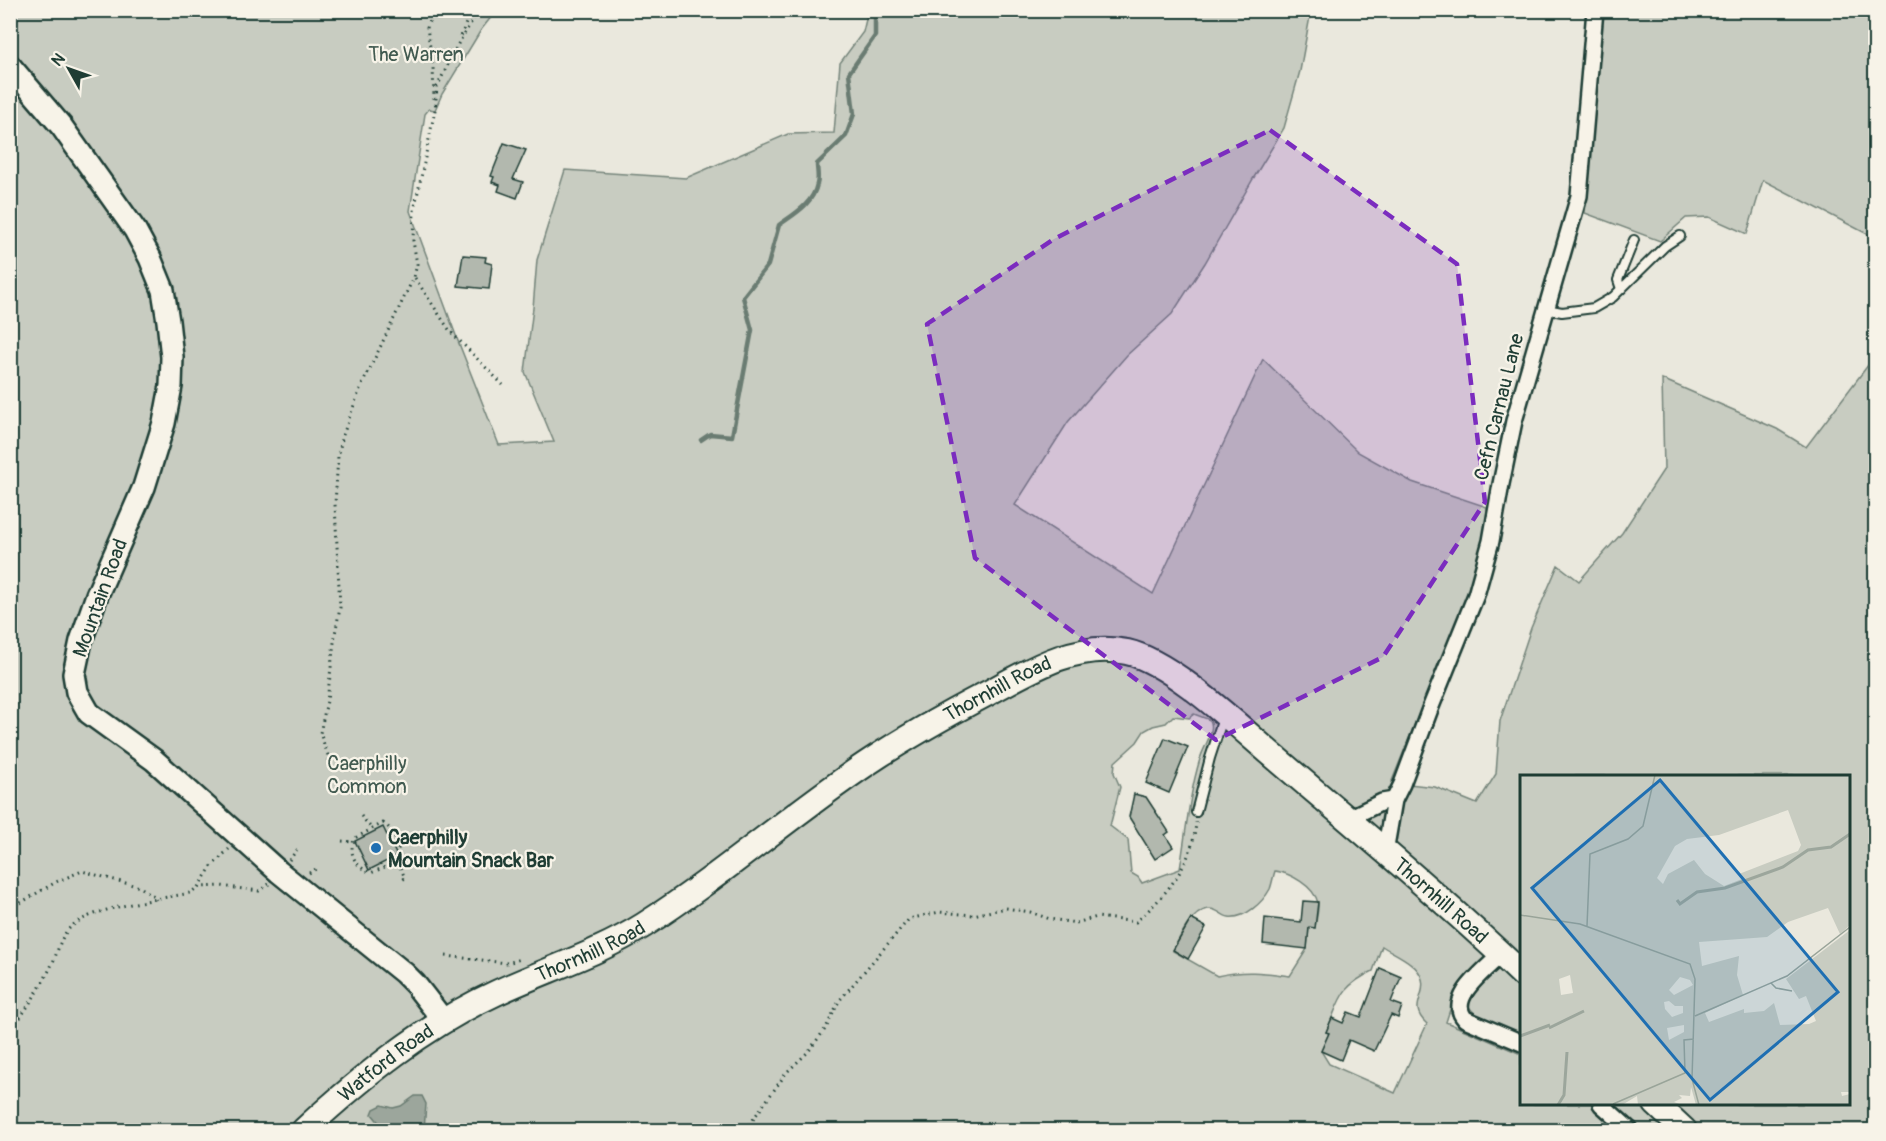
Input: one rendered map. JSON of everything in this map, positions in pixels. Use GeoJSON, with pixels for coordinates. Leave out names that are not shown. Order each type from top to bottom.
{"type":"FeatureCollection","features":[{"type":"Feature","properties":{"kind":"main road","name":"Mountain Road"},"geometry":{"type":"LineString","coordinates":[[10,66],[62,127],[135,230],[163,290],[172,357],[171,386],[164,423],[144,487],[97,595],[81,641],[74,674],[77,692],[89,713],[153,760],[279,872],[404,973],[416,984],[443,1020]]}},
{"type":"Feature","properties":{"kind":"main road","name":"Thornhill Road"},"geometry":{"type":"LineString","coordinates":[[443,1020],[496,992],[579,957],[639,928],[866,764],[920,730],[1037,667],[1088,651],[1111,650],[1130,653],[1168,672],[1224,715],[1347,819],[1520,973]]}},
{"type":"Feature","properties":{"kind":"main road","name":"Watford Road"},"geometry":{"type":"LineString","coordinates":[[304,1131],[399,1050],[443,1020]]}},
{"type":"Feature","properties":{"kind":"main road"},"geometry":{"type":"LineString","coordinates":[[1657,1105],[1684,1131]]}},
{"type":"Feature","properties":{"kind":"street","name":"Cefn Carnau Lane"},"geometry":{"type":"LineString","coordinates":[[1384,852],[1394,800],[1476,595],[1491,541],[1514,421],[1579,196],[1595,10]]}},
{"type":"Feature","properties":{"kind":"street"},"geometry":{"type":"LineString","coordinates":[[1347,819],[1382,802],[1394,800]]}},
{"type":"Feature","properties":{"kind":"street"},"geometry":{"type":"LineString","coordinates":[[1501,954],[1463,994],[1458,1007],[1465,1019],[1520,1043]]}},
{"type":"Feature","properties":{"kind":"street"},"geometry":{"type":"LineString","coordinates":[[1602,1105],[1630,1131]]}},
{"type":"Feature","properties":{"kind":"lane"},"geometry":{"type":"LineString","coordinates":[[1546,309],[1562,312],[1594,308],[1613,297],[1665,246],[1680,236]]}},
{"type":"Feature","properties":{"kind":"lane"},"geometry":{"type":"LineString","coordinates":[[1622,289],[1618,280],[1634,240]]}},
{"type":"Feature","properties":{"kind":"lane"},"geometry":{"type":"LineString","coordinates":[[1196,812],[1224,715]]}},
{"type":"Feature","properties":{"kind":"path"},"geometry":{"type":"LineString","coordinates":[[434,10],[427,28],[433,66],[435,110]]}},
{"type":"Feature","properties":{"kind":"path"},"geometry":{"type":"LineString","coordinates":[[329,767],[320,733],[327,701],[334,634],[340,608],[335,504],[338,456],[343,435],[360,389],[414,277],[417,264],[413,241],[414,211],[435,110],[437,87],[458,44],[471,10]]}},
{"type":"Feature","properties":{"kind":"path"},"geometry":{"type":"LineString","coordinates":[[458,44],[479,10]]}},
{"type":"Feature","properties":{"kind":"path"},"geometry":{"type":"LineString","coordinates":[[414,277],[450,331],[503,385]]}},
{"type":"Feature","properties":{"kind":"path"},"geometry":{"type":"LineString","coordinates":[[747,1131],[787,1072],[808,1052],[825,1028],[838,1001],[909,919],[939,912],[973,915],[1006,908],[1076,924],[1097,917],[1136,922],[1164,894],[1185,866],[1194,838],[1196,812]]}},
{"type":"Feature","properties":{"kind":"path"},"geometry":{"type":"LineString","coordinates":[[361,816],[372,829]]}},
{"type":"Feature","properties":{"kind":"path"},"geometry":{"type":"LineString","coordinates":[[383,823],[388,826],[397,843],[401,860],[371,873],[362,870],[355,862],[352,842],[372,829],[383,823]]}},
{"type":"Feature","properties":{"kind":"path"},"geometry":{"type":"LineString","coordinates":[[342,841],[352,842]]}},
{"type":"Feature","properties":{"kind":"path"},"geometry":{"type":"LineString","coordinates":[[10,1033],[53,963],[62,937],[71,926],[111,909],[190,893],[198,887],[212,866],[234,845]]}},
{"type":"Feature","properties":{"kind":"path"},"geometry":{"type":"LineString","coordinates":[[292,855],[297,850]]}},
{"type":"Feature","properties":{"kind":"path"},"geometry":{"type":"LineString","coordinates":[[398,862],[405,878],[402,880]]}},
{"type":"Feature","properties":{"kind":"path"},"geometry":{"type":"LineString","coordinates":[[309,873],[316,869]]}},
{"type":"Feature","properties":{"kind":"path"},"geometry":{"type":"LineString","coordinates":[[10,909],[56,882],[82,871],[140,887],[154,896],[156,900]]}},
{"type":"Feature","properties":{"kind":"path"},"geometry":{"type":"LineString","coordinates":[[198,887],[220,886],[259,891],[272,881]]}},
{"type":"Feature","properties":{"kind":"path"},"geometry":{"type":"LineString","coordinates":[[446,956],[507,963],[527,958]]}},
{"type":"Feature","properties":{"kind":"highlighted area"},"geometry":{"type":"Polygon","coordinates":[[[1270,130],[1457,264],[1485,502],[1383,657],[1216,740],[975,558],[927,324],[1054,239],[1270,130]]]}},
{"type":"Feature","properties":{"kind":"green space","name":"Caerphilly Common"},"geometry":{"type":"Polygon","coordinates":[[[10,11],[496,11],[481,30],[442,94],[435,110],[429,109],[425,114],[410,211],[499,445],[554,442],[525,372],[537,260],[565,170],[686,178],[788,134],[834,133],[840,63],[863,32],[868,11],[1311,11],[1300,71],[1284,128],[1205,263],[1172,314],[1127,355],[1068,422],[1015,505],[1153,594],[1263,359],[1358,452],[1412,482],[1487,507],[1485,545],[1459,620],[1392,781],[1404,789],[1409,784],[1435,787],[1477,804],[1496,774],[1500,721],[1531,628],[1558,565],[1579,581],[1622,533],[1664,469],[1662,379],[1777,429],[1806,447],[1875,356],[1875,1130],[1696,1130],[1670,1105],[1850,1105],[1850,775],[1520,775],[1520,1035],[1507,1032],[1486,1022],[1470,1008],[1467,1003],[1471,998],[1463,994],[1455,994],[1446,1022],[1520,1054],[1520,1105],[1592,1105],[1620,1130],[11,1130],[10,11]],[[1194,714],[1189,718],[1173,716],[1166,723],[1144,731],[1137,742],[1115,762],[1114,773],[1120,787],[1110,826],[1128,840],[1131,873],[1142,883],[1180,869],[1193,786],[1211,729],[1210,720],[1194,714]],[[1275,871],[1270,889],[1253,909],[1235,917],[1226,916],[1211,909],[1202,911],[1191,920],[1173,951],[1217,976],[1253,972],[1290,976],[1307,949],[1309,927],[1315,928],[1318,903],[1312,891],[1301,881],[1275,871]],[[1382,946],[1373,971],[1353,983],[1342,996],[1326,1032],[1329,1033],[1321,1051],[1329,1064],[1395,1093],[1427,1024],[1418,1012],[1423,985],[1420,973],[1411,964],[1382,946]]]}},
{"type":"Feature","properties":{"kind":"green space"},"geometry":{"type":"Polygon","coordinates":[[[1603,11],[1875,11],[1875,238],[1763,180],[1747,234],[1709,217],[1686,218],[1660,241],[1585,213],[1603,11]]]}},
{"type":"Feature","properties":{"kind":"green space"},"geometry":{"type":"Polygon","coordinates":[[[1602,1105],[1646,1105],[1673,1130],[1630,1130],[1602,1105]]]}},
{"type":"Feature","properties":{"kind":"shaded area"},"geometry":{"type":"Polygon","coordinates":[[[415,1096],[422,1096],[426,1104],[424,1130],[385,1130],[372,1114],[374,1109],[382,1105],[393,1108],[401,1106],[415,1096]]]}},
{"type":"Feature","properties":{"kind":"building"},"geometry":{"type":"Polygon","coordinates":[[[504,143],[526,150],[513,179],[523,182],[517,198],[498,191],[500,185],[492,182],[494,177],[491,176],[504,143]]]}},
{"type":"Feature","properties":{"kind":"building"},"geometry":{"type":"Polygon","coordinates":[[[463,255],[486,257],[485,262],[492,264],[489,289],[458,286],[463,255]]]}},
{"type":"Feature","properties":{"kind":"building"},"geometry":{"type":"Polygon","coordinates":[[[1165,738],[1188,747],[1169,793],[1146,783],[1165,738]]]}},
{"type":"Feature","properties":{"kind":"building"},"geometry":{"type":"Polygon","coordinates":[[[1134,794],[1146,797],[1169,832],[1165,835],[1173,847],[1155,859],[1129,817],[1134,794]]]}},
{"type":"Feature","properties":{"kind":"building","name":"Caerphilly Mountain Snack Bar"},"geometry":{"type":"Polygon","coordinates":[[[383,827],[397,856],[369,870],[355,841],[383,827]]]}},
{"type":"Feature","properties":{"kind":"building"},"geometry":{"type":"Polygon","coordinates":[[[1303,901],[1318,902],[1315,928],[1309,927],[1307,949],[1263,944],[1265,918],[1301,922],[1303,901]]]}},
{"type":"Feature","properties":{"kind":"building"},"geometry":{"type":"Polygon","coordinates":[[[1191,919],[1206,927],[1188,959],[1173,950],[1191,919]]]}},
{"type":"Feature","properties":{"kind":"building"},"geometry":{"type":"Polygon","coordinates":[[[1380,968],[1401,977],[1391,1002],[1402,1006],[1398,1018],[1391,1015],[1374,1051],[1349,1040],[1341,1060],[1321,1051],[1329,1033],[1326,1032],[1332,1018],[1343,1023],[1348,1012],[1361,1017],[1380,968]]]}},
{"type":"Feature","properties":{"kind":"waterway"},"geometry":{"type":"LineString","coordinates":[[701,440],[710,434],[732,436],[752,330],[743,297],[768,265],[779,225],[802,208],[815,191],[818,182],[817,164],[846,136],[854,114],[849,73],[875,36],[875,16],[878,10]]}},
{"type":"Feature","properties":{"kind":"place","name":"Caerphilly Mountain Snack Bar"},"geometry":{"type":"Point","coordinates":[376,848]}},
{"type":"Feature","properties":{"kind":"park label","name":"The Warren"},"geometry":{"type":"Point","coordinates":[416,54]}}]}
